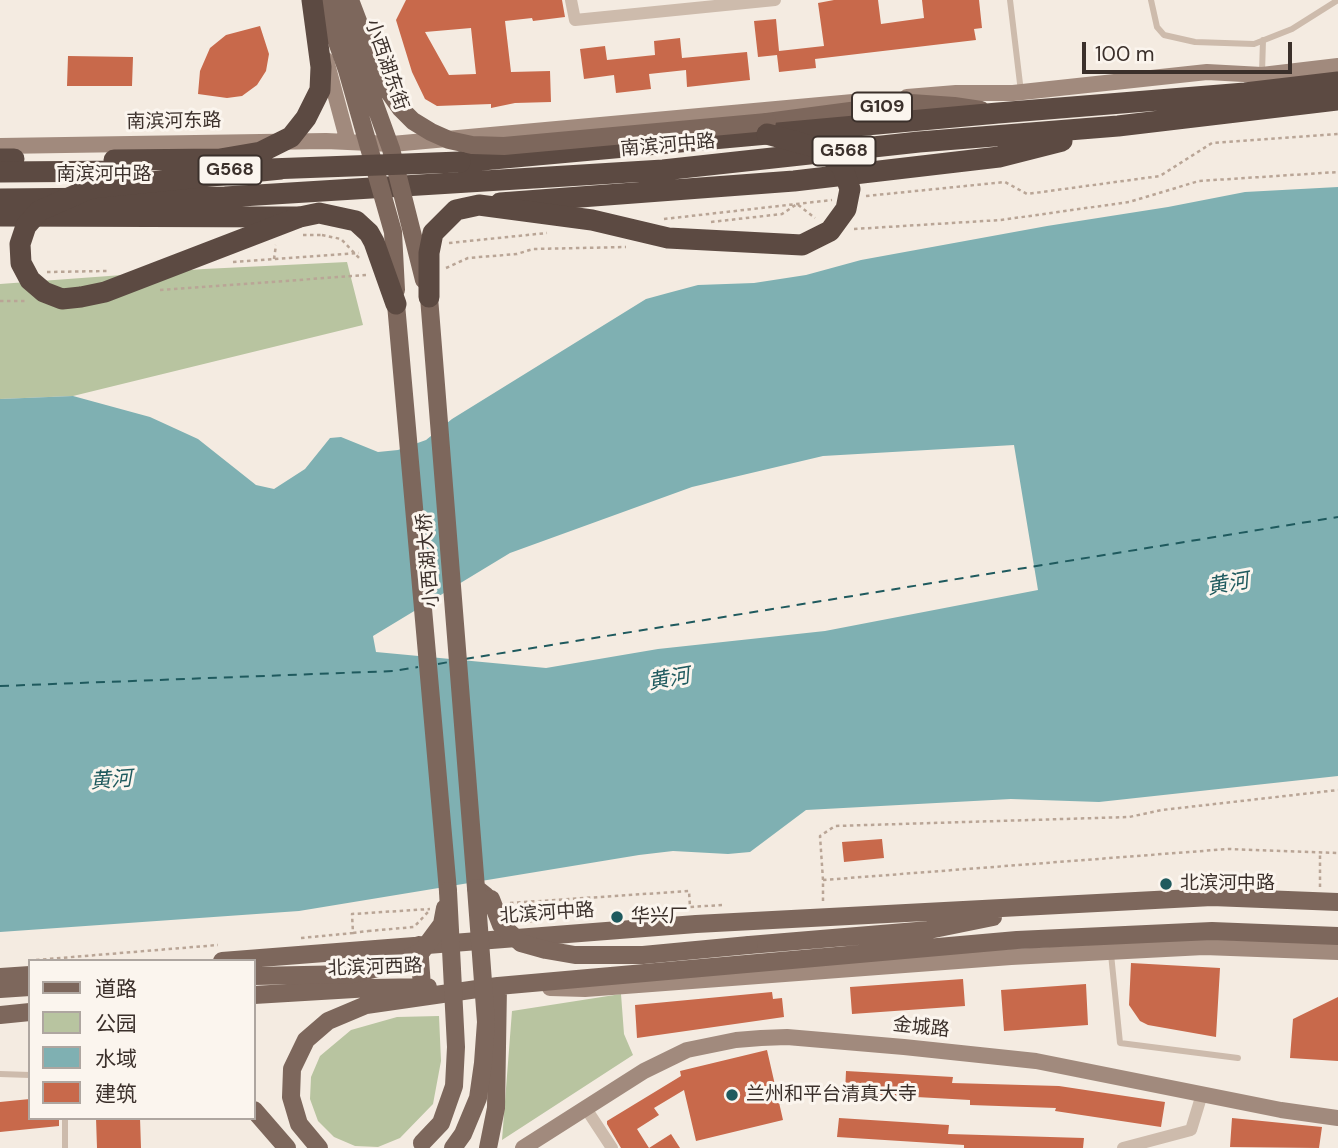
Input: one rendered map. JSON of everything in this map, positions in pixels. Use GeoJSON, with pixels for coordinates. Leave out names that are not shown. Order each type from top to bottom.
{"type":"FeatureCollection","features":[{"type":"Feature","properties":{"kind":"highway"},"geometry":{"type":"LineString","coordinates":[[3,159],[220,159],[261,152],[291,137],[306,118],[320,90],[321,67],[311,0]]}},
{"type":"Feature","properties":{"kind":"highway","name":"南滨河中路"},"geometry":{"type":"LineString","coordinates":[[3,159],[281,169],[460,162],[767,128],[998,113],[1245,93],[1338,82]]}},
{"type":"Feature","properties":{"kind":"highway","name":"南滨河中路"},"geometry":{"type":"LineString","coordinates":[[0,199],[225,197],[663,170],[919,142],[1118,126],[1338,100]]}},
{"type":"Feature","properties":{"kind":"highway"},"geometry":{"type":"LineString","coordinates":[[429,297],[429,253],[433,233],[456,210],[479,205],[794,181],[999,157],[1118,126]]}},
{"type":"Feature","properties":{"kind":"highway"},"geometry":{"type":"LineString","coordinates":[[479,205],[592,220],[668,238],[803,245],[831,230],[846,209],[850,189],[842,166],[819,148],[767,128]]}},
{"type":"Feature","properties":{"kind":"highway"},"geometry":{"type":"LineString","coordinates":[[281,169],[91,188],[39,211],[26,226],[20,244],[21,263],[30,280],[44,292],[62,299],[81,298],[105,292],[300,217],[319,213],[356,221],[369,233],[396,304]]}},
{"type":"Feature","properties":{"kind":"highway"},"geometry":{"type":"LineString","coordinates":[[0,216],[300,217]]}},
{"type":"Feature","properties":{"kind":"main road","name":"小西湖大桥"},"geometry":{"type":"LineString","coordinates":[[322,0],[348,70],[393,232],[396,304],[448,891]]}},
{"type":"Feature","properties":{"kind":"main road","name":"小西湖大桥"},"geometry":{"type":"LineString","coordinates":[[339,0],[391,149],[410,232],[429,297],[486,1022],[478,1098],[463,1134],[453,1148]]}},
{"type":"Feature","properties":{"kind":"main road"},"geometry":{"type":"LineString","coordinates":[[351,0],[380,79],[401,109],[422,127],[449,140],[472,145],[504,146],[767,128]]}},
{"type":"Feature","properties":{"kind":"main road"},"geometry":{"type":"LineString","coordinates":[[475,888],[491,899],[500,925],[522,943],[575,955],[643,956],[929,930],[1059,905]]}},
{"type":"Feature","properties":{"kind":"main road"},"geometry":{"type":"LineString","coordinates":[[256,976],[354,974],[399,964],[422,951],[442,924],[448,891]]}},
{"type":"Feature","properties":{"kind":"main road"},"geometry":{"type":"LineString","coordinates":[[418,1146],[441,1123],[454,1086],[456,1047],[448,891]]}},
{"type":"Feature","properties":{"kind":"main road","name":"北滨河中路"},"geometry":{"type":"LineString","coordinates":[[220,953],[419,946],[696,924],[1212,897],[1329,901]]}},
{"type":"Feature","properties":{"kind":"main road"},"geometry":{"type":"LineString","coordinates":[[319,1148],[299,1124],[291,1097],[292,1069],[306,1040],[328,1021],[366,1005],[498,986],[1017,940],[1212,931],[1338,936]]}},
{"type":"Feature","properties":{"kind":"main road"},"geometry":{"type":"LineString","coordinates":[[419,946],[422,987]]}},
{"type":"Feature","properties":{"kind":"main road"},"geometry":{"type":"LineString","coordinates":[[0,977],[28,975]]}},
{"type":"Feature","properties":{"kind":"main road"},"geometry":{"type":"LineString","coordinates":[[488,1148],[496,1108],[498,986]]}},
{"type":"Feature","properties":{"kind":"main road","name":"北滨河西路"},"geometry":{"type":"LineString","coordinates":[[256,995],[371,988],[498,986]]}},
{"type":"Feature","properties":{"kind":"main road"},"geometry":{"type":"LineString","coordinates":[[0,989],[28,987]]}},
{"type":"Feature","properties":{"kind":"main road"},"geometry":{"type":"LineString","coordinates":[[0,1015],[28,1012]]}},
{"type":"Feature","properties":{"kind":"main road"},"geometry":{"type":"LineString","coordinates":[[256,1112],[287,1148]]}},
{"type":"Feature","properties":{"kind":"street"},"geometry":{"type":"LineString","coordinates":[[311,0],[348,142]]}},
{"type":"Feature","properties":{"kind":"street","name":"小西湖东街"},"geometry":{"type":"LineString","coordinates":[[339,0],[392,144]]}},
{"type":"Feature","properties":{"kind":"street"},"geometry":{"type":"LineString","coordinates":[[571,0],[575,20],[775,0]]}},
{"type":"Feature","properties":{"kind":"street","name":"南滨河中路"},"geometry":{"type":"LineString","coordinates":[[348,142],[392,144],[957,93],[1021,93],[1207,72],[1262,75],[1338,66]]}},
{"type":"Feature","properties":{"kind":"street","name":"南滨河东路"},"geometry":{"type":"LineString","coordinates":[[3,159],[348,142]]}},
{"type":"Feature","properties":{"kind":"street"},"geometry":{"type":"LineString","coordinates":[[498,986],[585,989],[1011,957],[1204,947],[1338,952]]}},
{"type":"Feature","properties":{"kind":"street","name":"金城路"},"geometry":{"type":"LineString","coordinates":[[523,1148],[644,1071],[687,1050],[736,1040],[786,1037],[1037,1061],[1338,1118]]}},
{"type":"Feature","properties":{"kind":"street"},"geometry":{"type":"LineString","coordinates":[[1123,1148],[1191,1130],[1202,1094]]}},
{"type":"Feature","properties":{"kind":"street"},"geometry":{"type":"LineString","coordinates":[[585,1107],[612,1148]]}},
{"type":"Feature","properties":{"kind":"lane"},"geometry":{"type":"LineString","coordinates":[[1010,0],[1021,93]]}},
{"type":"Feature","properties":{"kind":"lane"},"geometry":{"type":"LineString","coordinates":[[1151,0],[1157,27],[1164,35],[1195,42],[1254,44],[1292,29],[1338,0]]}},
{"type":"Feature","properties":{"kind":"lane"},"geometry":{"type":"LineString","coordinates":[[1262,75],[1263,40]]}},
{"type":"Feature","properties":{"kind":"lane"},"geometry":{"type":"LineString","coordinates":[[1111,952],[1120,1043],[1238,1058]]}},
{"type":"Feature","properties":{"kind":"lane"},"geometry":{"type":"LineString","coordinates":[[0,1074],[28,1074]]}},
{"type":"Feature","properties":{"kind":"lane"},"geometry":{"type":"LineString","coordinates":[[65,1120],[65,1148]]}},
{"type":"Feature","properties":{"kind":"path"},"geometry":{"type":"LineString","coordinates":[[866,196],[1004,182],[1027,194],[1160,176],[1212,143],[1338,134]]}},
{"type":"Feature","properties":{"kind":"path"},"geometry":{"type":"LineString","coordinates":[[845,229],[1001,220],[1129,202],[1199,181],[1338,172]]}},
{"type":"Feature","properties":{"kind":"path"},"geometry":{"type":"LineString","coordinates":[[663,219],[839,199]]}},
{"type":"Feature","properties":{"kind":"path"},"geometry":{"type":"LineString","coordinates":[[797,204],[810,216],[822,220]]}},
{"type":"Feature","properties":{"kind":"path"},"geometry":{"type":"LineString","coordinates":[[445,244],[558,231]]}},
{"type":"Feature","properties":{"kind":"path"},"geometry":{"type":"LineString","coordinates":[[322,235],[341,239],[352,248],[368,270],[384,270]]}},
{"type":"Feature","properties":{"kind":"path"},"geometry":{"type":"LineString","coordinates":[[233,262],[365,252]]}},
{"type":"Feature","properties":{"kind":"path"},"geometry":{"type":"LineString","coordinates":[[41,272],[110,271]]}},
{"type":"Feature","properties":{"kind":"path"},"geometry":{"type":"LineString","coordinates":[[823,901],[820,836],[835,826],[1129,817],[1162,810],[1338,790]]}},
{"type":"Feature","properties":{"kind":"path"},"geometry":{"type":"LineString","coordinates":[[823,880],[1228,849],[1338,853]]}},
{"type":"Feature","properties":{"kind":"path"},"geometry":{"type":"LineString","coordinates":[[1320,852],[1329,901]]}},
{"type":"Feature","properties":{"kind":"path"},"geometry":{"type":"LineString","coordinates":[[299,938],[414,927],[448,891]]}},
{"type":"Feature","properties":{"kind":"path"},"geometry":{"type":"LineString","coordinates":[[500,904],[689,891],[690,907],[730,905]]}},
{"type":"Feature","properties":{"kind":"path"},"geometry":{"type":"LineString","coordinates":[[517,924],[579,911],[581,898]]}},
{"type":"Feature","properties":{"kind":"path"},"geometry":{"type":"LineString","coordinates":[[353,933],[352,914],[433,909]]}},
{"type":"Feature","properties":{"kind":"path"},"geometry":{"type":"LineString","coordinates":[[80,959],[220,953]]}},
{"type":"Feature","properties":{"kind":"green space"},"geometry":{"type":"Polygon","coordinates":[[[347,262],[363,325],[73,396],[0,399],[0,284],[347,262]]]}},
{"type":"Feature","properties":{"kind":"green space"},"geometry":{"type":"Polygon","coordinates":[[[621,994],[624,1034],[633,1055],[502,1140],[512,1011],[621,994]]]}},
{"type":"Feature","properties":{"kind":"green space"},"geometry":{"type":"Polygon","coordinates":[[[439,1016],[441,1061],[433,1104],[400,1138],[378,1147],[355,1146],[334,1137],[318,1121],[310,1099],[311,1077],[320,1056],[351,1030],[397,1017],[439,1016]]]}},
{"type":"Feature","properties":{"kind":"water","name":"黄河"},"geometry":{"type":"Polygon","coordinates":[[[1338,187],[1338,776],[1099,802],[1011,799],[806,810],[750,852],[728,854],[673,851],[639,855],[299,911],[0,932],[0,399],[73,396],[150,417],[198,439],[256,485],[274,489],[305,469],[330,438],[341,437],[378,452],[398,450],[426,440],[452,419],[646,299],[698,285],[754,283],[806,275],[861,260],[1245,192],[1338,187]],[[1014,445],[823,456],[692,487],[510,553],[373,636],[376,652],[546,668],[658,649],[825,631],[1038,590],[1014,445]]]}},
{"type":"Feature","properties":{"kind":"building"},"geometry":{"type":"Polygon","coordinates":[[[406,0],[562,0],[565,17],[505,21],[511,72],[550,71],[551,102],[515,103],[491,108],[491,104],[437,106],[425,99],[412,72],[396,20],[406,0]],[[471,28],[425,32],[449,75],[476,74],[471,28]]]}},
{"type":"Feature","properties":{"kind":"building"},"geometry":{"type":"Polygon","coordinates":[[[834,0],[878,0],[881,24],[924,18],[922,0],[979,0],[982,28],[974,29],[976,40],[815,59],[816,68],[779,72],[777,55],[758,57],[754,21],[776,19],[779,51],[824,46],[818,3],[834,0]]]}},
{"type":"Feature","properties":{"kind":"building"},"geometry":{"type":"Polygon","coordinates":[[[260,26],[269,54],[266,71],[257,85],[242,96],[227,98],[198,94],[200,71],[210,48],[226,35],[260,26]]]}},
{"type":"Feature","properties":{"kind":"building"},"geometry":{"type":"Polygon","coordinates":[[[680,38],[682,58],[747,52],[750,80],[687,87],[686,70],[649,74],[651,89],[616,93],[614,75],[584,79],[580,49],[605,46],[607,60],[655,55],[654,41],[680,38]]]}},
{"type":"Feature","properties":{"kind":"building"},"geometry":{"type":"Polygon","coordinates":[[[68,56],[133,57],[132,86],[67,86],[68,56]]]}},
{"type":"Feature","properties":{"kind":"building"},"geometry":{"type":"Polygon","coordinates":[[[882,839],[884,858],[844,862],[842,842],[882,839]]]}},
{"type":"Feature","properties":{"kind":"building"},"geometry":{"type":"Polygon","coordinates":[[[1131,963],[1220,968],[1216,1037],[1148,1025],[1140,1021],[1129,1005],[1131,963]]]}},
{"type":"Feature","properties":{"kind":"building"},"geometry":{"type":"Polygon","coordinates":[[[963,979],[965,1006],[852,1014],[850,987],[963,979]]]}},
{"type":"Feature","properties":{"kind":"building"},"geometry":{"type":"Polygon","coordinates":[[[1086,984],[1088,1025],[1004,1031],[1001,990],[1086,984]]]}},
{"type":"Feature","properties":{"kind":"building"},"geometry":{"type":"Polygon","coordinates":[[[772,992],[773,999],[782,998],[784,1017],[637,1038],[635,1005],[772,992]]]}},
{"type":"Feature","properties":{"kind":"building"},"geometry":{"type":"Polygon","coordinates":[[[1338,997],[1338,1061],[1290,1058],[1293,1019],[1338,997]]]}},
{"type":"Feature","properties":{"kind":"building","name":"兰州和平台清真大寺"},"geometry":{"type":"Polygon","coordinates":[[[767,1050],[783,1120],[696,1141],[684,1090],[654,1108],[659,1115],[637,1129],[649,1148],[621,1148],[607,1121],[681,1076],[680,1071],[767,1050]]]}},
{"type":"Feature","properties":{"kind":"building"},"geometry":{"type":"Polygon","coordinates":[[[846,1071],[953,1077],[952,1083],[1059,1086],[1165,1102],[1161,1127],[1055,1111],[1056,1108],[970,1105],[970,1100],[845,1093],[846,1071]]]}},
{"type":"Feature","properties":{"kind":"building"},"geometry":{"type":"Polygon","coordinates":[[[28,1099],[28,1120],[59,1120],[59,1126],[0,1132],[0,1102],[28,1099]]]}},
{"type":"Feature","properties":{"kind":"building"},"geometry":{"type":"Polygon","coordinates":[[[839,1118],[949,1125],[948,1134],[1084,1138],[1083,1148],[964,1148],[964,1145],[837,1137],[839,1118]]]}},
{"type":"Feature","properties":{"kind":"building"},"geometry":{"type":"Polygon","coordinates":[[[1232,1118],[1322,1127],[1319,1148],[1230,1147],[1232,1118]]]}},
{"type":"Feature","properties":{"kind":"building"},"geometry":{"type":"Polygon","coordinates":[[[96,1120],[140,1120],[141,1148],[97,1148],[96,1120]]]}},
{"type":"Feature","properties":{"kind":"building"},"geometry":{"type":"Polygon","coordinates":[[[671,1134],[680,1148],[649,1148],[671,1134]]]}},
{"type":"Feature","properties":{"kind":"ferry route"},"geometry":{"type":"LineString","coordinates":[[465,659],[1338,517]]}},
{"type":"Feature","properties":{"kind":"ferry route"},"geometry":{"type":"LineString","coordinates":[[438,664],[449,662]]}},
{"type":"Feature","properties":{"kind":"ferry route"},"geometry":{"type":"LineString","coordinates":[[0,686],[394,671],[418,667]]}},
{"type":"Feature","properties":{"kind":"place","name":"北滨河中路"},"geometry":{"type":"Point","coordinates":[1166,884]}},
{"type":"Feature","properties":{"kind":"place","name":"华兴厂"},"geometry":{"type":"Point","coordinates":[617,917]}},
{"type":"Feature","properties":{"kind":"place","name":"兰州和平台清真大寺"},"geometry":{"type":"Point","coordinates":[732,1095]}}]}
